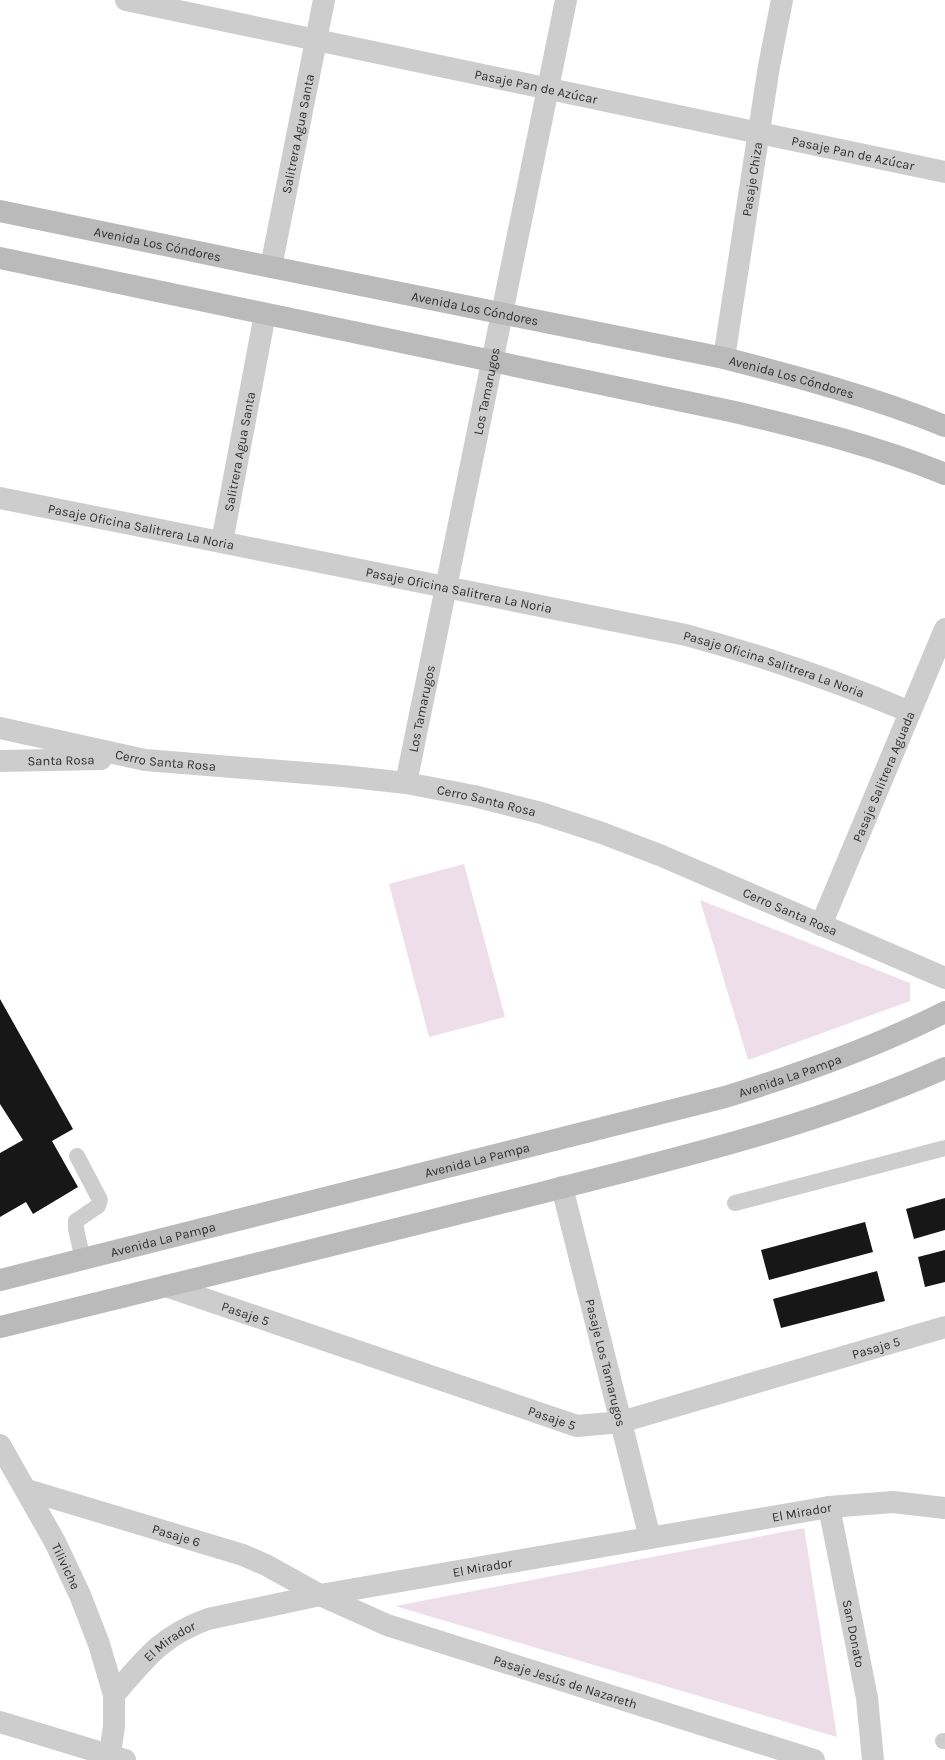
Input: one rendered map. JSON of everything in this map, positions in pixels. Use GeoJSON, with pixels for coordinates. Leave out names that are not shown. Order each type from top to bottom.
{"type":"FeatureCollection","features":[{"type":"Feature","properties":{"kind":"street","name":"Pasaje Pan de Azúcar"},"geometry":{"type":"LineString","coordinates":[[126,0],[945,172]]}},
{"type":"Feature","properties":{"kind":"street","name":"Salitrera Agua Santa"},"geometry":{"type":"LineString","coordinates":[[271,267],[324,0]]}},
{"type":"Feature","properties":{"kind":"street","name":"Los Tamarugos"},"geometry":{"type":"LineString","coordinates":[[406,783],[566,0]]}},
{"type":"Feature","properties":{"kind":"street","name":"Pasaje Chiza"},"geometry":{"type":"LineString","coordinates":[[724,358],[769,66],[782,0]]}},
{"type":"Feature","properties":{"kind":"street","name":"Avenida Los Cóndores"},"geometry":{"type":"LineString","coordinates":[[0,211],[724,358],[790,375],[857,395],[945,426]]}},
{"type":"Feature","properties":{"kind":"street"},"geometry":{"type":"LineString","coordinates":[[0,258],[798,427],[862,444],[945,474]]}},
{"type":"Feature","properties":{"kind":"street","name":"Salitrera Agua Santa"},"geometry":{"type":"LineString","coordinates":[[222,542],[265,314]]}},
{"type":"Feature","properties":{"kind":"street","name":"Pasaje Oficina Salitrera La Noria"},"geometry":{"type":"LineString","coordinates":[[0,498],[686,635],[756,654],[808,671],[860,690],[910,712]]}},
{"type":"Feature","properties":{"kind":"street","name":"Pasaje Salitrera Aguada"},"geometry":{"type":"LineString","coordinates":[[821,925],[945,629]]}},
{"type":"Feature","properties":{"kind":"street","name":"Cerro Santa Rosa"},"geometry":{"type":"LineString","coordinates":[[0,728],[145,760],[335,775],[406,783],[482,798],[602,833],[662,856],[945,978]]}},
{"type":"Feature","properties":{"kind":"street","name":"Santa Rosa"},"geometry":{"type":"LineString","coordinates":[[0,762],[77,759],[145,760]]}},
{"type":"Feature","properties":{"kind":"street","name":"Avenida La Pampa"},"geometry":{"type":"LineString","coordinates":[[0,1280],[725,1097],[790,1077],[855,1053],[945,1012]]}},
{"type":"Feature","properties":{"kind":"street"},"geometry":{"type":"LineString","coordinates":[[0,1327],[562,1187],[761,1135],[813,1119],[872,1098],[945,1068]]}},
{"type":"Feature","properties":{"kind":"street","name":"Pasaje Los Tamarugos"},"geometry":{"type":"LineString","coordinates":[[562,1187],[650,1538]]}},
{"type":"Feature","properties":{"kind":"street","name":"Pasaje 5"},"geometry":{"type":"LineString","coordinates":[[166,1286],[577,1426],[621,1422],[945,1327]]}},
{"type":"Feature","properties":{"kind":"street","name":"Tiliviche"},"geometry":{"type":"LineString","coordinates":[[0,1445],[27,1490],[55,1542],[80,1595],[99,1644],[114,1695]]}},
{"type":"Feature","properties":{"kind":"street","name":"Pasaje 6"},"geometry":{"type":"LineString","coordinates":[[27,1490],[243,1555],[266,1565],[320,1595]]}},
{"type":"Feature","properties":{"kind":"street","name":"El Mirador"},"geometry":{"type":"LineString","coordinates":[[114,1695],[158,1646],[175,1634],[208,1619],[320,1595],[829,1508],[893,1502],[945,1508]]}},
{"type":"Feature","properties":{"kind":"street","name":"San Donato"},"geometry":{"type":"LineString","coordinates":[[829,1508],[867,1698],[873,1760]]}},
{"type":"Feature","properties":{"kind":"street","name":"Pasaje Jesús de Nazareth"},"geometry":{"type":"LineString","coordinates":[[320,1595],[387,1625],[814,1760]]}},
{"type":"Feature","properties":{"kind":"street"},"geometry":{"type":"LineString","coordinates":[[0,1722],[115,1758],[114,1695]]}},
{"type":"Feature","properties":{"kind":"lane"},"geometry":{"type":"LineString","coordinates":[[735,1203],[945,1148]]}},
{"type":"Feature","properties":{"kind":"lane"},"geometry":{"type":"LineString","coordinates":[[78,1156],[100,1200],[98,1206],[76,1222],[76,1229],[83,1260]]}},
{"type":"Feature","properties":{"kind":"shaded area"},"geometry":{"type":"Polygon","coordinates":[[[464,864],[505,1017],[429,1037],[389,884],[464,864]]]}},
{"type":"Feature","properties":{"kind":"shaded area"},"geometry":{"type":"Polygon","coordinates":[[[700,900],[910,983],[910,1001],[748,1060],[700,900]]]}},
{"type":"Feature","properties":{"kind":"shaded area"},"geometry":{"type":"Polygon","coordinates":[[[804,1528],[837,1737],[395,1606],[804,1528]]]}},
{"type":"Feature","properties":{"kind":"building"},"geometry":{"type":"Polygon","coordinates":[[[0,999],[73,1129],[52,1141],[78,1187],[33,1214],[26,1202],[0,1217],[0,1153],[23,1140],[0,1104],[0,999]]]}},
{"type":"Feature","properties":{"kind":"building"},"geometry":{"type":"Polygon","coordinates":[[[945,1198],[945,1230],[914,1239],[906,1209],[945,1198]]]}},
{"type":"Feature","properties":{"kind":"building"},"geometry":{"type":"Polygon","coordinates":[[[865,1222],[873,1252],[769,1280],[761,1250],[865,1222]]]}},
{"type":"Feature","properties":{"kind":"building"},"geometry":{"type":"Polygon","coordinates":[[[945,1250],[945,1282],[925,1287],[918,1257],[945,1250]]]}},
{"type":"Feature","properties":{"kind":"building"},"geometry":{"type":"Polygon","coordinates":[[[877,1271],[885,1301],[781,1328],[773,1299],[877,1271]]]}}]}
